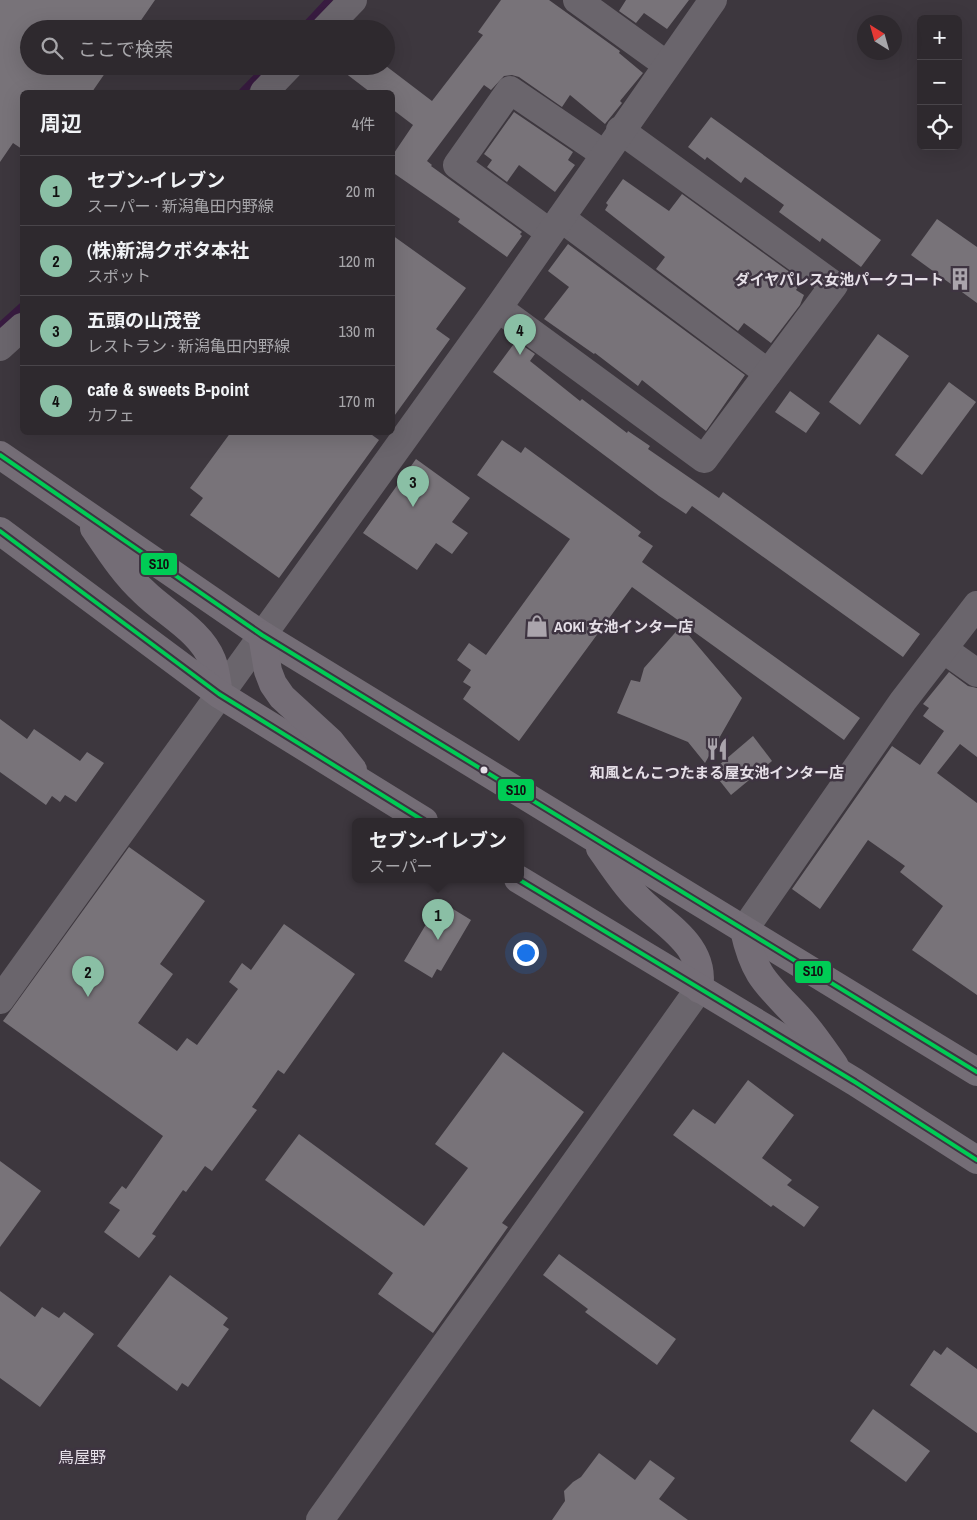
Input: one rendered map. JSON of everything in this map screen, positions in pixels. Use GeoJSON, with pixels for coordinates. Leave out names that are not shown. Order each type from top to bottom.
{"type":"FeatureCollection","features":[{"type":"Feature","properties":{"kind":"main road"},"geometry":{"type":"LineString","coordinates":[[0,455],[262,635],[744,930],[913,1031],[977,1072]]}},
{"type":"Feature","properties":{"kind":"main road"},"geometry":{"type":"LineString","coordinates":[[81,511],[134,582],[198,638],[207,649],[213,660],[219,694]]}},
{"type":"Feature","properties":{"kind":"main road"},"geometry":{"type":"LineString","coordinates":[[0,531],[219,694],[419,818]]}},
{"type":"Feature","properties":{"kind":"main road"},"geometry":{"type":"LineString","coordinates":[[262,635],[268,671],[273,684],[282,696],[330,741],[365,785]]}},
{"type":"Feature","properties":{"kind":"main road"},"geometry":{"type":"LineString","coordinates":[[592,837],[633,894],[689,945],[696,956],[699,968],[699,989]]}},
{"type":"Feature","properties":{"kind":"main road"},"geometry":{"type":"LineString","coordinates":[[524,883],[840,1073],[977,1160]]}},
{"type":"Feature","properties":{"kind":"main road"},"geometry":{"type":"LineString","coordinates":[[744,930],[749,953],[760,977],[812,1033],[840,1073]]}},
{"type":"Feature","properties":{"kind":"street"},"geometry":{"type":"LineString","coordinates":[[334,20],[353,0]]}},
{"type":"Feature","properties":{"kind":"street"},"geometry":{"type":"LineString","coordinates":[[578,0],[667,65]]}},
{"type":"Feature","properties":{"kind":"street"},"geometry":{"type":"LineString","coordinates":[[0,1000],[498,308],[712,0]]}},
{"type":"Feature","properties":{"kind":"street"},"geometry":{"type":"LineString","coordinates":[[266,90],[280,75]]}},
{"type":"Feature","properties":{"kind":"street"},"geometry":{"type":"LineString","coordinates":[[604,154],[510,90],[457,165],[555,225],[768,374]]}},
{"type":"Feature","properties":{"kind":"street"},"geometry":{"type":"LineString","coordinates":[[498,308],[704,459],[834,285],[620,130]]}},
{"type":"Feature","properties":{"kind":"street"},"geometry":{"type":"LineString","coordinates":[[0,347],[20,329]]}},
{"type":"Feature","properties":{"kind":"street"},"geometry":{"type":"LineString","coordinates":[[744,930],[903,701],[977,605]]}},
{"type":"Feature","properties":{"kind":"street"},"geometry":{"type":"LineString","coordinates":[[943,649],[977,673]]}},
{"type":"Feature","properties":{"kind":"street"},"geometry":{"type":"LineString","coordinates":[[320,1520],[699,989]]}},
{"type":"Feature","properties":{"kind":"building"},"geometry":{"type":"Polygon","coordinates":[[[0,0],[155,0],[141,20],[20,20],[20,75],[104,75],[93,90],[20,90],[20,148],[13,143],[0,162],[0,0]]]}},
{"type":"Feature","properties":{"kind":"building"},"geometry":{"type":"Polygon","coordinates":[[[501,0],[549,0],[620,51],[619,53],[643,73],[620,101],[622,103],[605,124],[570,95],[562,107],[519,77],[512,75],[504,76],[491,90],[484,85],[427,161],[431,166],[522,232],[520,234],[522,236],[507,257],[458,222],[460,219],[395,174],[395,152],[413,125],[395,111],[395,90],[367,90],[348,75],[395,75],[395,73],[432,101],[483,35],[478,32],[501,0]]]}},
{"type":"Feature","properties":{"kind":"building"},"geometry":{"type":"Polygon","coordinates":[[[626,0],[689,0],[667,29],[644,13],[636,23],[619,11],[626,0]]]}},
{"type":"Feature","properties":{"kind":"building"},"geometry":{"type":"Polygon","coordinates":[[[514,112],[573,152],[568,160],[575,165],[555,192],[519,165],[507,182],[487,167],[492,160],[484,154],[514,112]]]}},
{"type":"Feature","properties":{"kind":"building"},"geometry":{"type":"Polygon","coordinates":[[[711,117],[881,240],[861,267],[822,238],[820,242],[779,212],[784,205],[745,177],[741,183],[707,157],[705,160],[688,147],[711,117]]]}},
{"type":"Feature","properties":{"kind":"building"},"geometry":{"type":"Polygon","coordinates":[[[623,179],[669,211],[682,194],[802,281],[796,290],[804,295],[800,305],[771,343],[744,323],[738,331],[656,269],[665,257],[605,210],[608,205],[606,203],[623,179]]]}},
{"type":"Feature","properties":{"kind":"building","name":"ダイヤパレス女池パークコート"},"geometry":{"type":"Polygon","coordinates":[[[937,219],[977,247],[977,303],[911,255],[937,219]]]}},
{"type":"Feature","properties":{"kind":"building"},"geometry":{"type":"Polygon","coordinates":[[[395,237],[466,288],[436,329],[450,339],[395,415],[395,237]]]}},
{"type":"Feature","properties":{"kind":"building"},"geometry":{"type":"Polygon","coordinates":[[[568,244],[745,375],[706,431],[642,380],[638,386],[595,353],[544,319],[569,287],[548,271],[568,244]]]}},
{"type":"Feature","properties":{"kind":"building"},"geometry":{"type":"Polygon","coordinates":[[[878,334],[909,356],[860,425],[829,402],[878,334]]]}},
{"type":"Feature","properties":{"kind":"building"},"geometry":{"type":"Polygon","coordinates":[[[516,341],[535,354],[530,361],[580,401],[582,399],[627,433],[628,431],[650,446],[648,449],[719,498],[723,492],[920,634],[903,657],[692,506],[686,514],[659,496],[493,372],[516,341]]]}},
{"type":"Feature","properties":{"kind":"building"},"geometry":{"type":"Polygon","coordinates":[[[949,382],[976,402],[922,475],[895,455],[949,382]]]}},
{"type":"Feature","properties":{"kind":"building"},"geometry":{"type":"Polygon","coordinates":[[[790,391],[820,413],[806,433],[775,412],[790,391]]]}},
{"type":"Feature","properties":{"kind":"building"},"geometry":{"type":"Polygon","coordinates":[[[229,435],[372,435],[379,440],[279,578],[190,515],[203,498],[190,488],[229,435]]]}},
{"type":"Feature","properties":{"kind":"building"},"geometry":{"type":"Polygon","coordinates":[[[502,440],[521,453],[525,447],[641,532],[638,536],[653,546],[642,562],[860,718],[844,740],[632,587],[519,741],[463,699],[471,687],[463,682],[471,670],[457,660],[469,643],[486,655],[570,539],[477,475],[502,440]]]}},
{"type":"Feature","properties":{"kind":"building"},"geometry":{"type":"Polygon","coordinates":[[[416,459],[470,498],[452,522],[468,533],[452,554],[436,543],[417,570],[363,533],[416,459]]]}},
{"type":"Feature","properties":{"kind":"building"},"geometry":{"type":"Polygon","coordinates":[[[681,626],[742,698],[705,763],[688,742],[617,713],[631,680],[640,682],[644,668],[681,626]]]}},
{"type":"Feature","properties":{"kind":"building"},"geometry":{"type":"Polygon","coordinates":[[[949,672],[968,686],[977,688],[977,757],[960,744],[937,773],[977,803],[977,995],[912,950],[943,906],[900,872],[905,866],[868,840],[820,909],[792,889],[892,746],[920,765],[944,731],[923,716],[929,708],[923,704],[949,672]]]}},
{"type":"Feature","properties":{"kind":"building"},"geometry":{"type":"Polygon","coordinates":[[[0,719],[27,739],[34,729],[80,761],[87,752],[104,763],[76,802],[65,795],[60,802],[52,796],[46,805],[0,772],[0,719]]]}},
{"type":"Feature","properties":{"kind":"building"},"geometry":{"type":"Polygon","coordinates":[[[753,736],[772,761],[731,795],[712,771],[753,736]]]}},
{"type":"Feature","properties":{"kind":"building"},"geometry":{"type":"Polygon","coordinates":[[[129,847],[205,901],[160,964],[173,974],[138,1023],[177,1051],[187,1038],[197,1045],[238,989],[229,982],[242,963],[251,970],[284,924],[355,974],[284,1074],[278,1070],[252,1107],[257,1110],[212,1171],[205,1166],[186,1192],[183,1190],[152,1234],[156,1236],[139,1258],[104,1232],[120,1210],[109,1203],[122,1186],[126,1189],[163,1136],[3,1021],[129,847]]]}},
{"type":"Feature","properties":{"kind":"building"},"geometry":{"type":"Polygon","coordinates":[[[440,901],[471,920],[441,971],[437,969],[432,978],[404,961],[440,901]]]}},
{"type":"Feature","properties":{"kind":"building"},"geometry":{"type":"Polygon","coordinates":[[[503,1052],[584,1112],[502,1223],[508,1227],[433,1333],[378,1294],[393,1273],[265,1180],[299,1134],[424,1226],[468,1168],[435,1144],[503,1052]]]}},
{"type":"Feature","properties":{"kind":"building"},"geometry":{"type":"Polygon","coordinates":[[[748,1080],[794,1115],[762,1158],[792,1180],[787,1185],[819,1207],[804,1227],[773,1205],[771,1207],[673,1135],[693,1109],[715,1124],[748,1080]]]}},
{"type":"Feature","properties":{"kind":"building"},"geometry":{"type":"Polygon","coordinates":[[[0,1161],[41,1191],[0,1247],[0,1161]]]}},
{"type":"Feature","properties":{"kind":"building"},"geometry":{"type":"Polygon","coordinates":[[[559,1254],[676,1339],[657,1365],[585,1312],[588,1309],[543,1275],[559,1254]]]}},
{"type":"Feature","properties":{"kind":"building"},"geometry":{"type":"Polygon","coordinates":[[[170,1275],[228,1318],[223,1325],[229,1329],[188,1387],[182,1383],[177,1391],[117,1346],[170,1275]]]}},
{"type":"Feature","properties":{"kind":"building"},"geometry":{"type":"Polygon","coordinates":[[[0,1291],[35,1317],[42,1307],[59,1318],[64,1312],[94,1334],[40,1407],[0,1378],[0,1291]]]}},
{"type":"Feature","properties":{"kind":"building"},"geometry":{"type":"Polygon","coordinates":[[[947,1347],[977,1369],[977,1433],[910,1385],[934,1350],[941,1355],[947,1347]]]}},
{"type":"Feature","properties":{"kind":"building"},"geometry":{"type":"Polygon","coordinates":[[[873,1409],[930,1451],[906,1482],[850,1441],[873,1409]]]}},
{"type":"Feature","properties":{"kind":"building"},"geometry":{"type":"Polygon","coordinates":[[[599,1453],[635,1480],[650,1460],[675,1478],[659,1499],[688,1520],[552,1520],[565,1501],[564,1491],[581,1477],[599,1453]]]}},
{"type":"Feature","properties":{"kind":"waterway"},"geometry":{"type":"LineString","coordinates":[[310,20],[329,0]]}},
{"type":"Feature","properties":{"kind":"waterway"},"geometry":{"type":"LineString","coordinates":[[244,90],[258,75]]}},
{"type":"Feature","properties":{"kind":"waterway"},"geometry":{"type":"LineString","coordinates":[[0,326],[20,308]]}},
{"type":"Feature","properties":{"kind":"transit line","name":"S10"},"geometry":{"type":"LineString","coordinates":[[0,455],[262,635],[977,1072]]}},
{"type":"Feature","properties":{"kind":"transit line","name":"S10"},"geometry":{"type":"LineString","coordinates":[[0,531],[219,694],[419,818]]}},
{"type":"Feature","properties":{"kind":"transit line","name":"S10"},"geometry":{"type":"LineString","coordinates":[[524,883],[855,1082],[977,1160]]}},
{"type":"Feature","properties":{"kind":"place","name":"ダイヤパレス女池パークコート"},"geometry":{"type":"Point","coordinates":[960,279]}},
{"type":"Feature","properties":{"kind":"place","name":"cafe & sweets B-point"},"geometry":{"type":"Point","coordinates":[520,355]}},
{"type":"Feature","properties":{"kind":"place","name":"五頭の山茂登"},"geometry":{"type":"Point","coordinates":[413,507]}},
{"type":"Feature","properties":{"kind":"place","name":"AOKI 女池インター店"},"geometry":{"type":"Point","coordinates":[537,626]}},
{"type":"Feature","properties":{"kind":"place","name":"和風とんこつたまる屋女池インター店"},"geometry":{"type":"Point","coordinates":[717,749]}},
{"type":"Feature","properties":{"kind":"place","name":"セブン-イレブン"},"geometry":{"type":"Point","coordinates":[438,940]}},
{"type":"Feature","properties":{"kind":"place","name":"(株)新潟クボタ本社"},"geometry":{"type":"Point","coordinates":[88,997]}},
{"type":"Feature","properties":{"kind":"district","name":"鳥屋野"},"geometry":{"type":"Point","coordinates":[82,1457]}}]}
